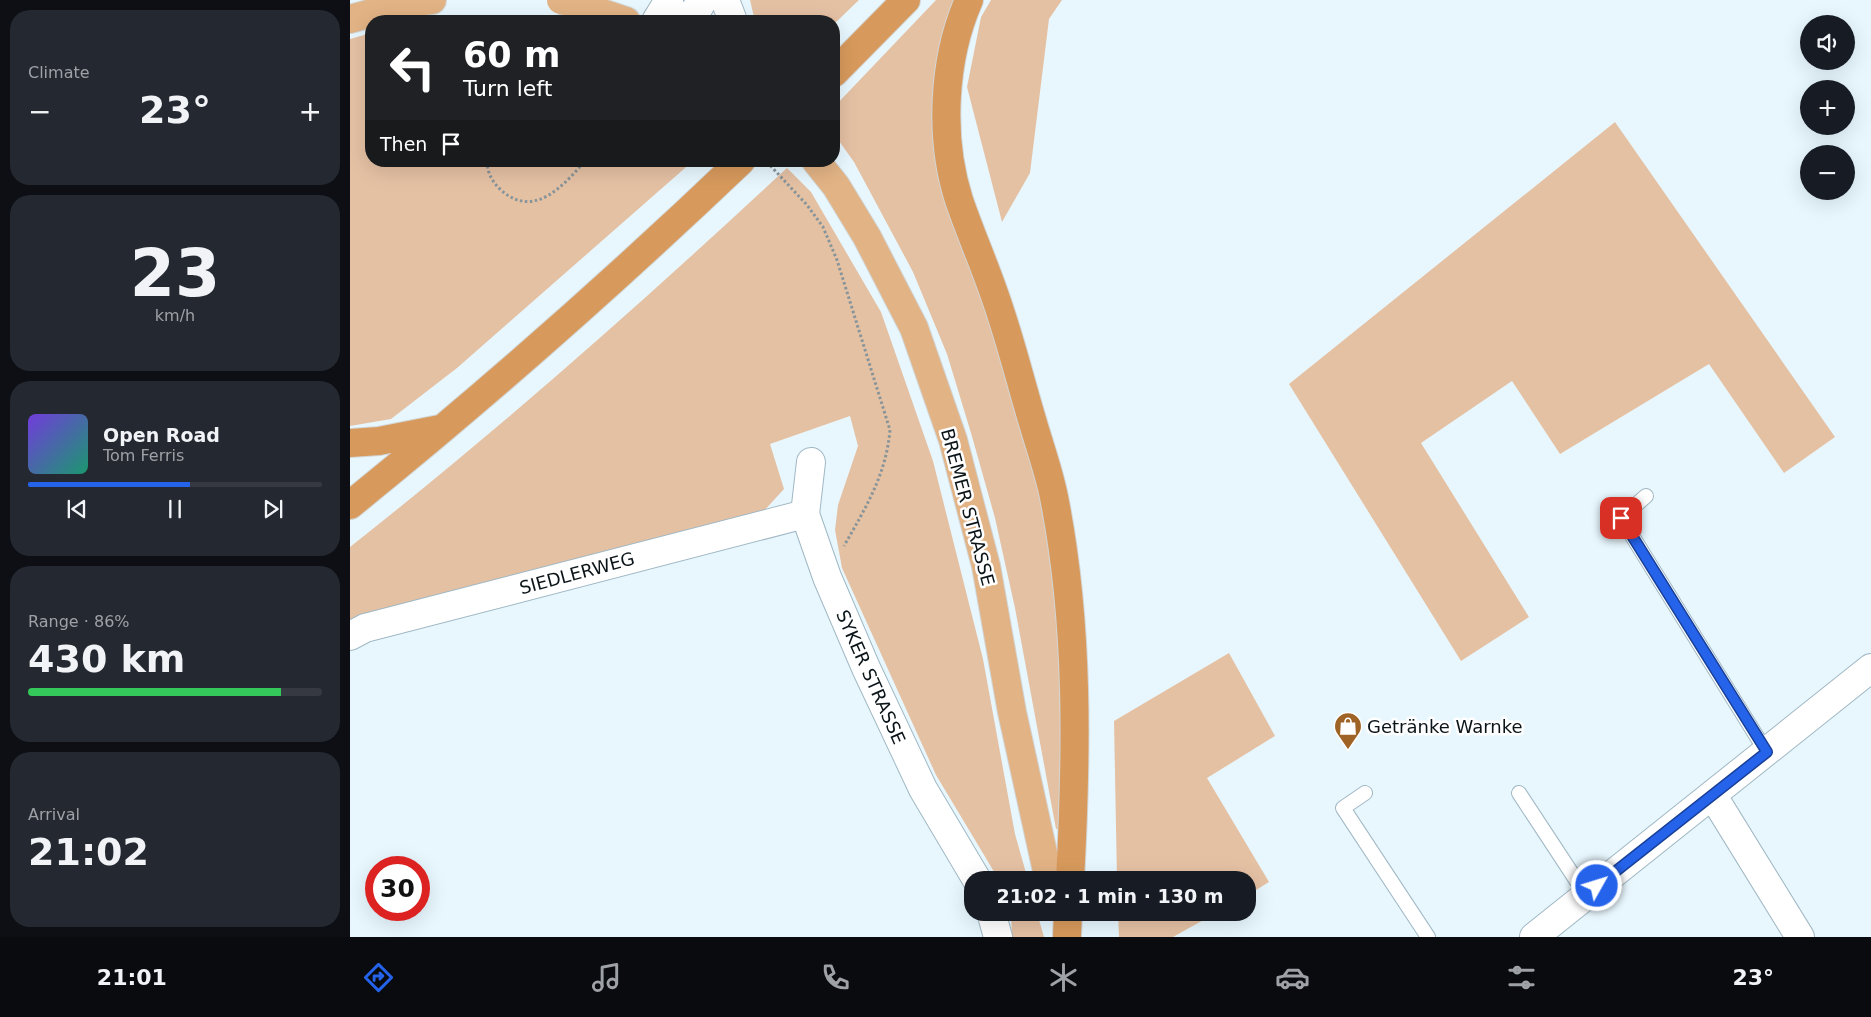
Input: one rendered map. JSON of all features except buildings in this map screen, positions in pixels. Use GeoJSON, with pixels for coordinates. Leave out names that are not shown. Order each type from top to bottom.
{"type":"FeatureCollection","features":[{"type":"Feature","properties":{"kind":"highway"},"geometry":{"type":"LineString","coordinates":[[840,67],[906,0]]}},
{"type":"Feature","properties":{"kind":"highway"},"geometry":{"type":"LineString","coordinates":[[969,0],[954,45],[947,102],[949,149],[958,198],[1001,314],[1053,495],[1068,582],[1074,654],[1073,823],[1070,871]]}},
{"type":"Feature","properties":{"kind":"highway"},"geometry":{"type":"LineString","coordinates":[[350,505],[444,429],[655,244],[735,167]]}},
{"type":"Feature","properties":{"kind":"highway"},"geometry":{"type":"LineString","coordinates":[[350,443],[444,429]]}},
{"type":"Feature","properties":{"kind":"highway"},"geometry":{"type":"LineString","coordinates":[[1067,937],[1068,921]]}},
{"type":"Feature","properties":{"kind":"main road"},"geometry":{"type":"LineString","coordinates":[[350,18],[405,4],[432,0]]}},
{"type":"Feature","properties":{"kind":"main road"},"geometry":{"type":"LineString","coordinates":[[565,1],[608,15]]}},
{"type":"Feature","properties":{"kind":"main road","name":"BREMER STRASSE"},"geometry":{"type":"LineString","coordinates":[[821,167],[836,186],[868,237],[914,328],[953,440],[986,566],[1012,712],[1047,871]]}},
{"type":"Feature","properties":{"kind":"main road"},"geometry":{"type":"LineString","coordinates":[[1062,921],[1067,937]]}},
{"type":"Feature","properties":{"kind":"street"},"geometry":{"type":"LineString","coordinates":[[660,15],[669,0]]}},
{"type":"Feature","properties":{"kind":"street"},"geometry":{"type":"LineString","coordinates":[[689,15],[699,7],[703,0]]}},
{"type":"Feature","properties":{"kind":"street"},"geometry":{"type":"LineString","coordinates":[[725,0],[731,15]]}},
{"type":"Feature","properties":{"kind":"street","name":"SYKER STRASSE"},"geometry":{"type":"LineString","coordinates":[[811,462],[805,514],[827,577],[866,668],[923,789],[972,871]]}},
{"type":"Feature","properties":{"kind":"street","name":"SIEDLERWEG"},"geometry":{"type":"LineString","coordinates":[[350,636],[365,628],[805,514]]}},
{"type":"Feature","properties":{"kind":"street"},"geometry":{"type":"LineString","coordinates":[[1534,937],[1871,668]]}},
{"type":"Feature","properties":{"kind":"street"},"geometry":{"type":"LineString","coordinates":[[1713,796],[1800,937]]}},
{"type":"Feature","properties":{"kind":"street"},"geometry":{"type":"LineString","coordinates":[[994,921],[998,937]]}},
{"type":"Feature","properties":{"kind":"lane"},"geometry":{"type":"LineString","coordinates":[[1646,496],[1621,518],[1767,752]]}},
{"type":"Feature","properties":{"kind":"lane"},"geometry":{"type":"LineString","coordinates":[[1365,793],[1343,808],[1428,937]]}},
{"type":"Feature","properties":{"kind":"lane"},"geometry":{"type":"LineString","coordinates":[[1519,793],[1586,895]]}},
{"type":"Feature","properties":{"kind":"path"},"geometry":{"type":"LineString","coordinates":[[487,167],[495,185],[507,195],[519,199],[538,201],[555,193],[579,167]]}},
{"type":"Feature","properties":{"kind":"path"},"geometry":{"type":"LineString","coordinates":[[772,167],[807,205],[823,227],[837,260],[890,430],[888,456],[874,494],[827,577]]}},
{"type":"Feature","properties":{"kind":"shaded area"},"geometry":{"type":"Polygon","coordinates":[[[750,0],[859,0],[840,18],[840,15],[754,15],[750,0]]]}},
{"type":"Feature","properties":{"kind":"shaded area"},"geometry":{"type":"Polygon","coordinates":[[[936,0],[960,0],[939,63],[974,277],[1011,387],[1035,472],[1048,541],[1058,635],[1063,829],[1056,829],[1015,608],[995,518],[947,354],[913,272],[854,162],[840,142],[840,101],[936,0]]]}},
{"type":"Feature","properties":{"kind":"shaded area"},"geometry":{"type":"Polygon","coordinates":[[[991,0],[1062,0],[1049,19],[1030,173],[1002,222],[967,87],[981,17],[991,0]]]}},
{"type":"Feature","properties":{"kind":"shaded area"},"geometry":{"type":"Polygon","coordinates":[[[365,35],[365,167],[686,167],[457,368],[391,419],[350,426],[350,39],[365,35]]]}},
{"type":"Feature","properties":{"kind":"shaded area"},"geometry":{"type":"Polygon","coordinates":[[[1615,122],[1835,437],[1784,473],[1709,364],[1560,454],[1512,381],[1421,443],[1529,617],[1461,661],[1289,384],[1615,122]]]}},
{"type":"Feature","properties":{"kind":"shaded area"},"geometry":{"type":"Polygon","coordinates":[[[787,168],[811,192],[881,312],[933,461],[983,659],[1015,834],[1025,871],[994,871],[936,775],[842,568],[835,530],[838,505],[858,446],[850,416],[770,444],[784,489],[763,512],[350,623],[350,547],[462,456],[680,266],[787,168]]]}},
{"type":"Feature","properties":{"kind":"shaded area"},"geometry":{"type":"Polygon","coordinates":[[[1229,653],[1275,736],[1207,778],[1269,882],[1256,890],[1256,871],[1117,871],[1114,721],[1229,653]]]}},
{"type":"Feature","properties":{"kind":"shaded area"},"geometry":{"type":"Polygon","coordinates":[[[1011,921],[1039,921],[1044,937],[1012,937],[1011,921]]]}},
{"type":"Feature","properties":{"kind":"shaded area"},"geometry":{"type":"Polygon","coordinates":[[[1118,921],[1202,921],[1173,937],[1119,937],[1118,921]]]}},
{"type":"Feature","properties":{"kind":"place","name":"Getränke Warnke"},"geometry":{"type":"Point","coordinates":[1348,750]}},
{"type":"Feature","properties":{"kind":"route"},"geometry":{"type":"LineString","coordinates":[[1597,886],[1767,752],[1621,518]]}}]}
